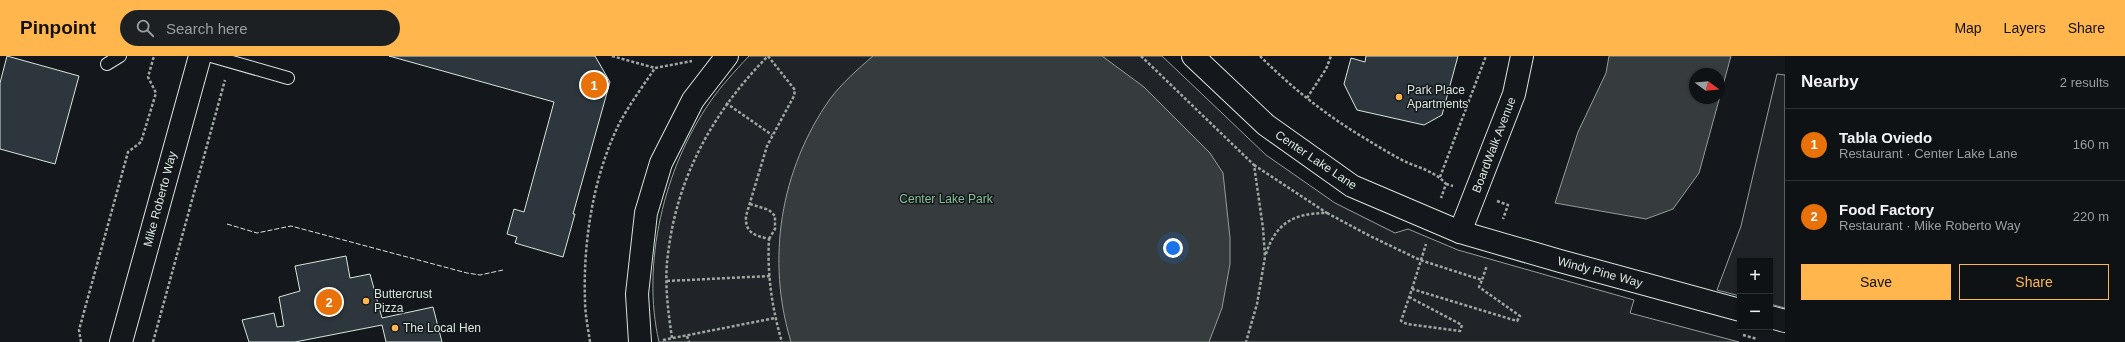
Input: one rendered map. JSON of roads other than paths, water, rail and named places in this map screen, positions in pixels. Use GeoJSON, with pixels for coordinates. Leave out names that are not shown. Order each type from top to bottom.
{"type":"FeatureCollection","features":[{"type":"Feature","properties":{"kind":"street","name":"Mike Roberto Way"},"geometry":{"type":"LineString","coordinates":[[121,342],[200,56]]}},
{"type":"Feature","properties":{"kind":"street"},"geometry":{"type":"LineString","coordinates":[[640,342],[637,294],[646,213],[661,164],[693,100],[727,56]]}},
{"type":"Feature","properties":{"kind":"street","name":"Center Lake Lane"},"geometry":{"type":"LineString","coordinates":[[1193,56],[1266,125],[1352,186],[1460,232]]}},
{"type":"Feature","properties":{"kind":"street","name":"BoardWalk Avenue"},"geometry":{"type":"LineString","coordinates":[[1460,232],[1514,94],[1522,56]]}},
{"type":"Feature","properties":{"kind":"street","name":"Windy Pine Way"},"geometry":{"type":"LineString","coordinates":[[1460,232],[1737,309]]}},
{"type":"Feature","properties":{"kind":"street"},"geometry":{"type":"LineString","coordinates":[[1773,318],[1785,321]]}},
{"type":"Feature","properties":{"kind":"lane"},"geometry":{"type":"LineString","coordinates":[[107,64],[120,56]]}},
{"type":"Feature","properties":{"kind":"lane"},"geometry":{"type":"LineString","coordinates":[[211,56],[288,78]]}},
{"type":"Feature","properties":{"kind":"place","name":"Tabla Oviedo"},"geometry":{"type":"Point","coordinates":[594,85]}},
{"type":"Feature","properties":{"kind":"place","name":"Park Place Apartments"},"geometry":{"type":"Point","coordinates":[1399,97]}},
{"type":"Feature","properties":{"kind":"place","name":"Buttercrust Pizza"},"geometry":{"type":"Point","coordinates":[366,301]}},
{"type":"Feature","properties":{"kind":"place","name":"Food Factory"},"geometry":{"type":"Point","coordinates":[329,302]}},
{"type":"Feature","properties":{"kind":"place","name":"The Local Hen"},"geometry":{"type":"Point","coordinates":[395,328]}},
{"type":"Feature","properties":{"kind":"park label","name":"Center Lake Park"},"geometry":{"type":"Point","coordinates":[946,199]}}]}
